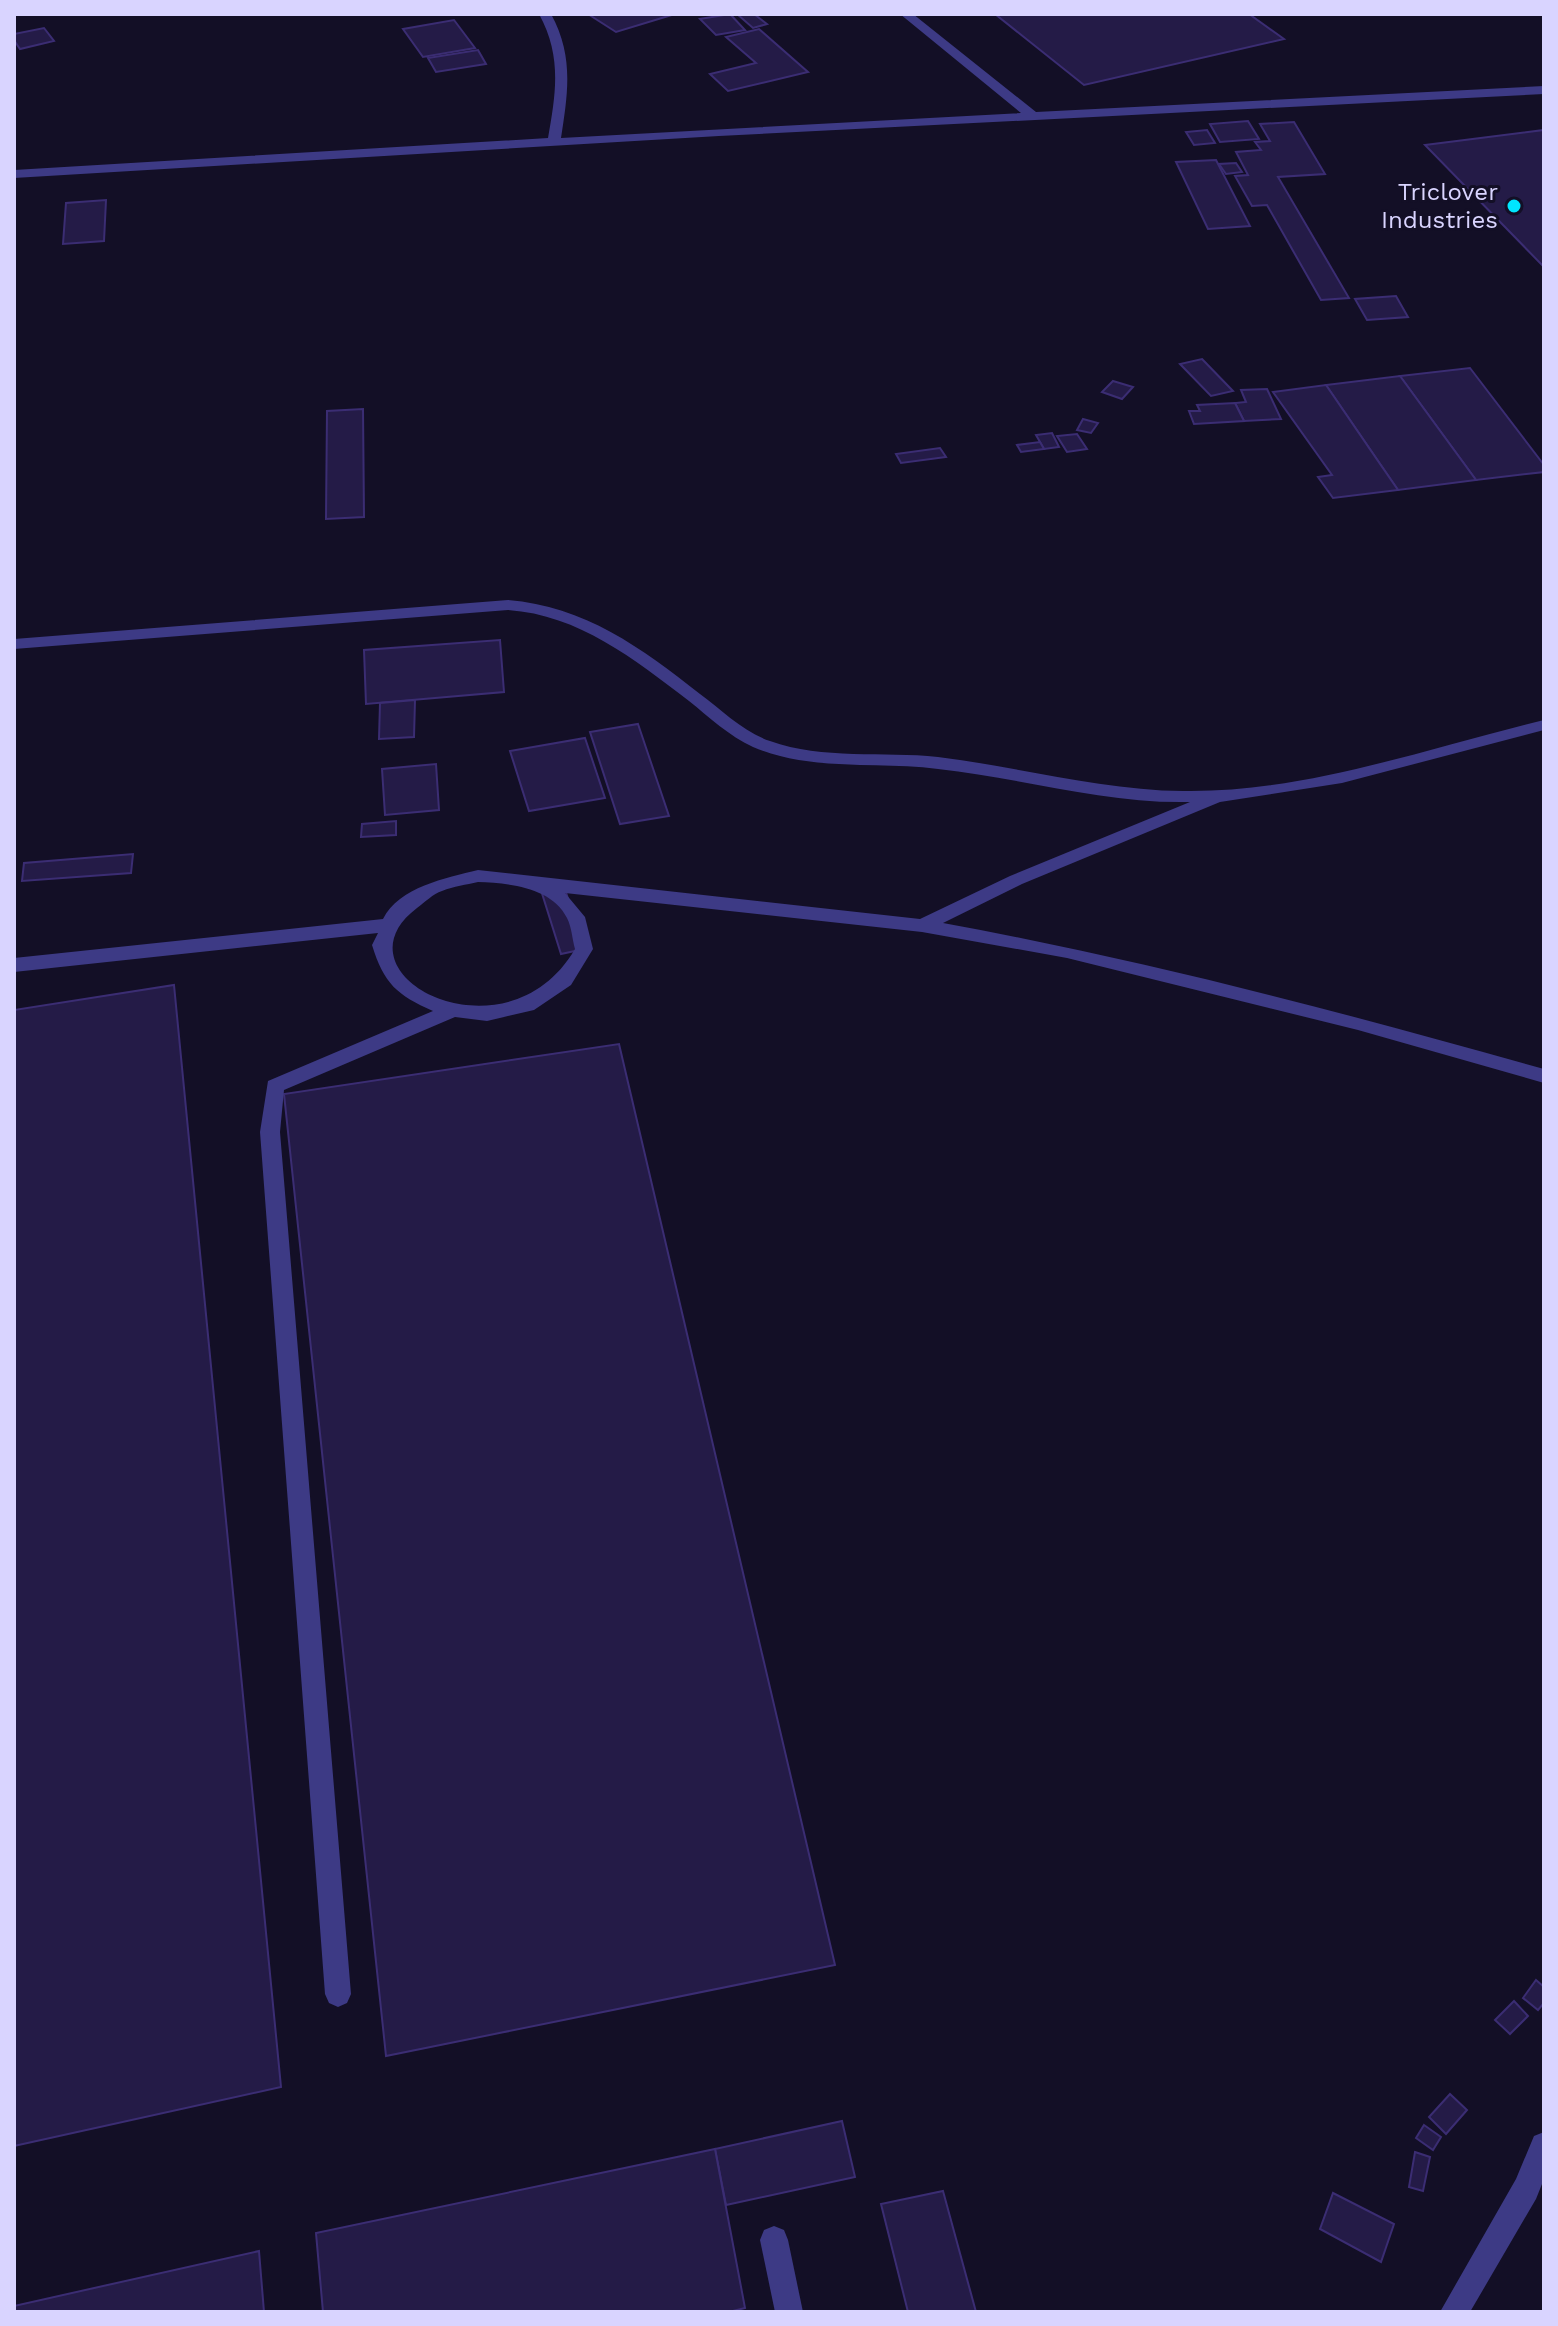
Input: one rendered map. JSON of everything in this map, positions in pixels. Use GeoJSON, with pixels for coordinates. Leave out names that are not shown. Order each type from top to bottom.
{"type":"FeatureCollection","features":[{"type":"Feature","properties":{"kind":"lane"},"geometry":{"type":"LineString","coordinates":[[545,14],[559,36],[564,52],[554,142]]}},
{"type":"Feature","properties":{"kind":"lane"},"geometry":{"type":"LineString","coordinates":[[906,14],[1033,116]]}},
{"type":"Feature","properties":{"kind":"lane"},"geometry":{"type":"LineString","coordinates":[[14,157],[18,174],[554,142],[1544,90]]}},
{"type":"Feature","properties":{"kind":"lane"},"geometry":{"type":"LineString","coordinates":[[14,644],[508,605],[548,610],[575,620],[664,674],[761,744],[786,751],[814,756],[902,758],[986,768],[1086,789],[1219,797],[1337,778],[1544,725]]}},
{"type":"Feature","properties":{"kind":"lane"},"geometry":{"type":"LineString","coordinates":[[922,926],[1016,880],[1219,797]]}},
{"type":"Feature","properties":{"kind":"lane"},"geometry":{"type":"LineString","coordinates":[[530,882],[557,895],[575,914],[584,949],[565,979],[543,997],[515,1009],[482,1014],[450,1012],[421,1003],[399,988],[386,969],[382,947],[389,925],[406,904],[432,888],[478,876],[922,926],[1067,952],[1433,1042],[1544,1076]]}},
{"type":"Feature","properties":{"kind":"lane"},"geometry":{"type":"LineString","coordinates":[[14,965],[389,925]]}},
{"type":"Feature","properties":{"kind":"lane"},"geometry":{"type":"LineString","coordinates":[[338,1994],[270,1132],[275,1086],[450,1012]]}},
{"type":"Feature","properties":{"kind":"lane"},"geometry":{"type":"LineString","coordinates":[[1454,2312],[1526,2189],[1544,2146]]}},
{"type":"Feature","properties":{"kind":"lane"},"geometry":{"type":"LineString","coordinates":[[774,2240],[789,2312]]}},
{"type":"Feature","properties":{"kind":"building"},"geometry":{"type":"Polygon","coordinates":[[[588,14],[675,14],[616,32],[588,14]]]}},
{"type":"Feature","properties":{"kind":"building"},"geometry":{"type":"Polygon","coordinates":[[[730,14],[745,30],[716,35],[700,19],[730,14]]]}},
{"type":"Feature","properties":{"kind":"building"},"geometry":{"type":"Polygon","coordinates":[[[737,14],[754,14],[767,24],[753,28],[737,14]]]}},
{"type":"Feature","properties":{"kind":"building"},"geometry":{"type":"Polygon","coordinates":[[[995,14],[1249,14],[1284,39],[1084,85],[995,14]]]}},
{"type":"Feature","properties":{"kind":"building"},"geometry":{"type":"Polygon","coordinates":[[[454,20],[475,48],[423,57],[403,29],[454,20]]]}},
{"type":"Feature","properties":{"kind":"building"},"geometry":{"type":"Polygon","coordinates":[[[44,28],[54,41],[20,49],[14,40],[14,34],[44,28]]]}},
{"type":"Feature","properties":{"kind":"building"},"geometry":{"type":"Polygon","coordinates":[[[759,29],[808,72],[728,91],[710,74],[756,63],[726,37],[759,29]]]}},
{"type":"Feature","properties":{"kind":"building"},"geometry":{"type":"Polygon","coordinates":[[[478,50],[486,64],[436,72],[428,58],[478,50]]]}},
{"type":"Feature","properties":{"kind":"building"},"geometry":{"type":"Polygon","coordinates":[[[1248,121],[1259,139],[1220,142],[1210,124],[1248,121]]]}},
{"type":"Feature","properties":{"kind":"building"},"geometry":{"type":"Polygon","coordinates":[[[1294,122],[1325,174],[1278,177],[1349,298],[1321,300],[1267,205],[1252,206],[1235,176],[1248,175],[1236,152],[1261,150],[1255,142],[1270,141],[1260,124],[1294,122]]]}},
{"type":"Feature","properties":{"kind":"building"},"geometry":{"type":"Polygon","coordinates":[[[1207,130],[1215,143],[1194,145],[1186,132],[1207,130]]]}},
{"type":"Feature","properties":{"kind":"building","name":"Triclover Industries"},"geometry":{"type":"Polygon","coordinates":[[[1544,130],[1544,267],[1425,145],[1544,130]]]}},
{"type":"Feature","properties":{"kind":"building"},"geometry":{"type":"Polygon","coordinates":[[[1216,160],[1250,226],[1208,229],[1176,162],[1216,160]]]}},
{"type":"Feature","properties":{"kind":"building"},"geometry":{"type":"Polygon","coordinates":[[[1236,163],[1242,172],[1226,174],[1219,164],[1236,163]]]}},
{"type":"Feature","properties":{"kind":"building"},"geometry":{"type":"Polygon","coordinates":[[[106,200],[104,241],[63,244],[66,203],[106,200]]]}},
{"type":"Feature","properties":{"kind":"building"},"geometry":{"type":"Polygon","coordinates":[[[1396,296],[1408,317],[1367,320],[1355,299],[1396,296]]]}},
{"type":"Feature","properties":{"kind":"building"},"geometry":{"type":"Polygon","coordinates":[[[1202,359],[1233,391],[1211,396],[1180,364],[1202,359]]]}},
{"type":"Feature","properties":{"kind":"building"},"geometry":{"type":"Polygon","coordinates":[[[1470,368],[1544,465],[1544,472],[1476,480],[1400,376],[1470,368]]]}},
{"type":"Feature","properties":{"kind":"building"},"geometry":{"type":"Polygon","coordinates":[[[1400,376],[1476,480],[1398,490],[1326,385],[1400,376]]]}},
{"type":"Feature","properties":{"kind":"building"},"geometry":{"type":"Polygon","coordinates":[[[1113,381],[1133,387],[1122,399],[1102,392],[1113,381]]]}},
{"type":"Feature","properties":{"kind":"building"},"geometry":{"type":"Polygon","coordinates":[[[1326,385],[1398,490],[1333,498],[1318,477],[1332,475],[1273,392],[1326,385]]]}},
{"type":"Feature","properties":{"kind":"building"},"geometry":{"type":"Polygon","coordinates":[[[1267,389],[1281,419],[1244,421],[1235,403],[1246,402],[1241,390],[1267,389]]]}},
{"type":"Feature","properties":{"kind":"building"},"geometry":{"type":"Polygon","coordinates":[[[1235,403],[1244,421],[1194,424],[1189,411],[1200,411],[1197,405],[1235,403]]]}},
{"type":"Feature","properties":{"kind":"building"},"geometry":{"type":"Polygon","coordinates":[[[363,409],[364,517],[326,519],[327,411],[363,409]]]}},
{"type":"Feature","properties":{"kind":"building"},"geometry":{"type":"Polygon","coordinates":[[[1083,419],[1098,423],[1091,433],[1077,430],[1083,419]]]}},
{"type":"Feature","properties":{"kind":"building"},"geometry":{"type":"Polygon","coordinates":[[[1052,433],[1059,447],[1044,449],[1036,435],[1052,433]]]}},
{"type":"Feature","properties":{"kind":"building"},"geometry":{"type":"Polygon","coordinates":[[[1077,434],[1087,449],[1067,452],[1057,436],[1077,434]]]}},
{"type":"Feature","properties":{"kind":"building"},"geometry":{"type":"Polygon","coordinates":[[[1040,442],[1044,449],[1021,452],[1017,445],[1040,442]]]}},
{"type":"Feature","properties":{"kind":"building"},"geometry":{"type":"Polygon","coordinates":[[[940,448],[946,457],[901,463],[896,454],[940,448]]]}},
{"type":"Feature","properties":{"kind":"building"},"geometry":{"type":"Polygon","coordinates":[[[500,640],[504,692],[366,704],[364,650],[500,640]]]}},
{"type":"Feature","properties":{"kind":"building"},"geometry":{"type":"Polygon","coordinates":[[[415,700],[414,737],[379,739],[380,703],[415,700]]]}},
{"type":"Feature","properties":{"kind":"building"},"geometry":{"type":"Polygon","coordinates":[[[638,724],[669,816],[620,824],[590,732],[638,724]]]}},
{"type":"Feature","properties":{"kind":"building"},"geometry":{"type":"Polygon","coordinates":[[[585,738],[605,798],[529,811],[510,751],[585,738]]]}},
{"type":"Feature","properties":{"kind":"building"},"geometry":{"type":"Polygon","coordinates":[[[436,764],[439,810],[385,815],[382,769],[436,764]]]}},
{"type":"Feature","properties":{"kind":"building"},"geometry":{"type":"Polygon","coordinates":[[[396,821],[396,835],[361,837],[362,824],[396,821]]]}},
{"type":"Feature","properties":{"kind":"building"},"geometry":{"type":"Polygon","coordinates":[[[133,854],[131,873],[22,881],[24,863],[133,854]]]}},
{"type":"Feature","properties":{"kind":"building"},"geometry":{"type":"Polygon","coordinates":[[[563,883],[584,949],[561,954],[540,887],[563,883]]]}},
{"type":"Feature","properties":{"kind":"building"},"geometry":{"type":"Polygon","coordinates":[[[174,985],[281,2087],[14,2146],[14,1010],[174,985]]]}},
{"type":"Feature","properties":{"kind":"building"},"geometry":{"type":"Polygon","coordinates":[[[619,1044],[835,1965],[386,2056],[284,1094],[619,1044]]]}},
{"type":"Feature","properties":{"kind":"building"},"geometry":{"type":"Polygon","coordinates":[[[1536,1980],[1544,1987],[1544,2003],[1538,2010],[1523,1998],[1536,1980]]]}},
{"type":"Feature","properties":{"kind":"building"},"geometry":{"type":"Polygon","coordinates":[[[1514,2001],[1528,2016],[1510,2034],[1495,2020],[1514,2001]]]}},
{"type":"Feature","properties":{"kind":"building"},"geometry":{"type":"Polygon","coordinates":[[[1450,2094],[1467,2110],[1446,2134],[1429,2117],[1450,2094]]]}},
{"type":"Feature","properties":{"kind":"building"},"geometry":{"type":"Polygon","coordinates":[[[842,2121],[855,2177],[726,2205],[715,2149],[842,2121]]]}},
{"type":"Feature","properties":{"kind":"building"},"geometry":{"type":"Polygon","coordinates":[[[1424,2125],[1441,2137],[1433,2150],[1416,2138],[1424,2125]]]}},
{"type":"Feature","properties":{"kind":"building"},"geometry":{"type":"Polygon","coordinates":[[[715,2149],[745,2308],[729,2312],[323,2312],[316,2233],[715,2149]]]}},
{"type":"Feature","properties":{"kind":"building"},"geometry":{"type":"Polygon","coordinates":[[[1415,2152],[1430,2157],[1423,2191],[1409,2187],[1415,2152]]]}},
{"type":"Feature","properties":{"kind":"building"},"geometry":{"type":"Polygon","coordinates":[[[943,2191],[976,2312],[908,2312],[881,2204],[943,2191]]]}},
{"type":"Feature","properties":{"kind":"building"},"geometry":{"type":"Polygon","coordinates":[[[1333,2193],[1394,2224],[1381,2262],[1320,2229],[1333,2193]]]}},
{"type":"Feature","properties":{"kind":"building"},"geometry":{"type":"Polygon","coordinates":[[[259,2251],[264,2312],[14,2312],[14,2306],[259,2251]]]}},
{"type":"Feature","properties":{"kind":"place","name":"Triclover Industries"},"geometry":{"type":"Point","coordinates":[1514,206]}}]}
